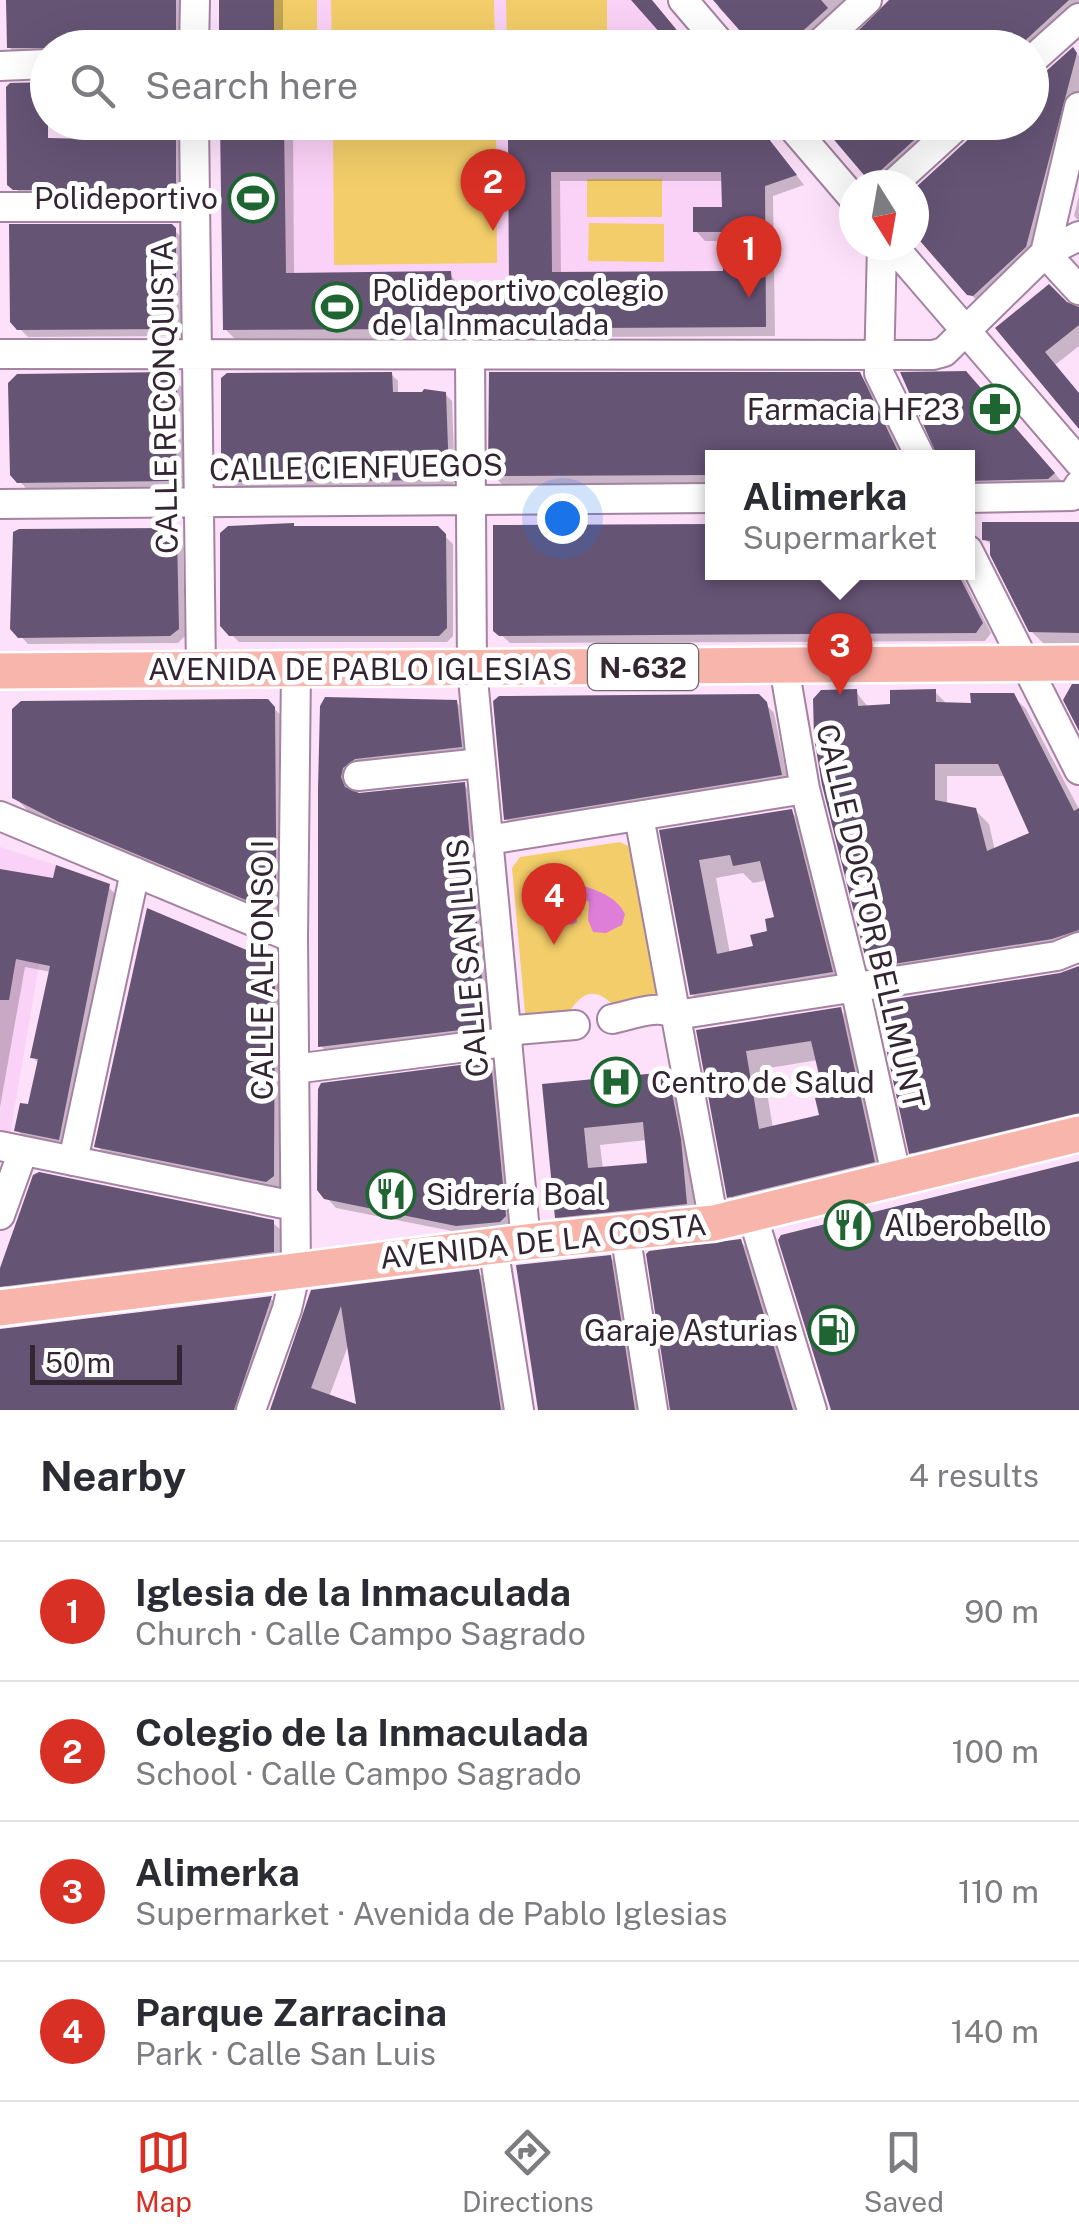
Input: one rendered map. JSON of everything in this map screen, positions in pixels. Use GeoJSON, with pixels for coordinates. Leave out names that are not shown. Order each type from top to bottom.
{"type":"FeatureCollection","features":[{"type":"Feature","properties":{"kind":"main road","name":"AVENIDA DE PABLO IGLESIAS"},"geometry":{"type":"LineString","coordinates":[[0,672],[1079,662]]}},
{"type":"Feature","properties":{"kind":"main road","name":"AVENIDA DE LA COSTA"},"geometry":{"type":"LineString","coordinates":[[0,1308],[509,1244],[714,1223],[1079,1134]]}},
{"type":"Feature","properties":{"kind":"street"},"geometry":{"type":"LineString","coordinates":[[194,30],[195,0]]}},
{"type":"Feature","properties":{"kind":"street"},"geometry":{"type":"LineString","coordinates":[[684,0],[709,30]]}},
{"type":"Feature","properties":{"kind":"street"},"geometry":{"type":"LineString","coordinates":[[834,30],[867,0]]}},
{"type":"Feature","properties":{"kind":"street"},"geometry":{"type":"LineString","coordinates":[[1049,45],[1079,18]]}},
{"type":"Feature","properties":{"kind":"street"},"geometry":{"type":"LineString","coordinates":[[0,66],[30,65]]}},
{"type":"Feature","properties":{"kind":"street"},"geometry":{"type":"LineString","coordinates":[[1045,252],[1079,107]]}},
{"type":"Feature","properties":{"kind":"street","name":"CALLE RECONQUISTA"},"geometry":{"type":"LineString","coordinates":[[194,140],[201,670]]}},
{"type":"Feature","properties":{"kind":"street"},"geometry":{"type":"LineString","coordinates":[[803,140],[839,182]]}},
{"type":"Feature","properties":{"kind":"street"},"geometry":{"type":"LineString","coordinates":[[909,170],[942,140]]}},
{"type":"Feature","properties":{"kind":"street"},"geometry":{"type":"LineString","coordinates":[[0,207],[195,207]]}},
{"type":"Feature","properties":{"kind":"street"},"geometry":{"type":"LineString","coordinates":[[0,354],[944,352],[1045,252],[1079,236]]}},
{"type":"Feature","properties":{"kind":"street"},"geometry":{"type":"LineString","coordinates":[[1045,252],[1079,290]]}},
{"type":"Feature","properties":{"kind":"street"},"geometry":{"type":"LineString","coordinates":[[882,260],[879,372],[917,450]]}},
{"type":"Feature","properties":{"kind":"street"},"geometry":{"type":"LineString","coordinates":[[905,260],[1079,462]]}},
{"type":"Feature","properties":{"kind":"street","name":"CALLE SAN LUIS"},"geometry":{"type":"LineString","coordinates":[[470,354],[472,668],[506,1040],[509,1244],[519,1410]]}},
{"type":"Feature","properties":{"kind":"street"},"geometry":{"type":"LineString","coordinates":[[975,498],[1072,496],[1079,485]]}},
{"type":"Feature","properties":{"kind":"street","name":"CALLE CIENFUEGOS"},"geometry":{"type":"LineString","coordinates":[[0,504],[705,498]]}},
{"type":"Feature","properties":{"kind":"street"},"geometry":{"type":"LineString","coordinates":[[975,564],[1079,770]]}},
{"type":"Feature","properties":{"kind":"street","name":"CALLE DOCTOR BELLMUNT"},"geometry":{"type":"LineString","coordinates":[[784,667],[804,789],[856,988],[897,1179]]}},
{"type":"Feature","properties":{"kind":"street","name":"CALLE ALFONSO I"},"geometry":{"type":"LineString","coordinates":[[251,1410],[287,1309],[296,1270],[296,670]]}},
{"type":"Feature","properties":{"kind":"street"},"geometry":{"type":"LineString","coordinates":[[358,776],[481,763]]}},
{"type":"Feature","properties":{"kind":"street"},"geometry":{"type":"LineString","coordinates":[[488,840],[804,789]]}},
{"type":"Feature","properties":{"kind":"street"},"geometry":{"type":"LineString","coordinates":[[0,816],[293,938]]}},
{"type":"Feature","properties":{"kind":"street"},"geometry":{"type":"LineString","coordinates":[[639,816],[714,1223]]}},
{"type":"Feature","properties":{"kind":"street"},"geometry":{"type":"LineString","coordinates":[[72,1161],[135,872]]}},
{"type":"Feature","properties":{"kind":"street"},"geometry":{"type":"LineString","coordinates":[[612,1019],[658,1009],[676,1014],[856,988],[1057,956],[1079,947]]}},
{"type":"Feature","properties":{"kind":"street"},"geometry":{"type":"LineString","coordinates":[[294,1068],[506,1040],[516,1030],[575,1025]]}},
{"type":"Feature","properties":{"kind":"street"},"geometry":{"type":"LineString","coordinates":[[0,1215],[12,1148],[294,1206]]}},
{"type":"Feature","properties":{"kind":"street"},"geometry":{"type":"LineString","coordinates":[[752,1214],[812,1410]]}},
{"type":"Feature","properties":{"kind":"street"},"geometry":{"type":"LineString","coordinates":[[626,1232],[652,1410]]}},
{"type":"Feature","properties":{"kind":"shaded area"},"geometry":{"type":"Polygon","coordinates":[[[219,0],[652,0],[678,30],[219,30],[219,0]]]}},
{"type":"Feature","properties":{"kind":"shaded area"},"geometry":{"type":"Polygon","coordinates":[[[274,0],[317,0],[317,30],[274,30],[274,0]]]}},
{"type":"Feature","properties":{"kind":"shaded area"},"geometry":{"type":"Polygon","coordinates":[[[331,0],[494,0],[495,30],[332,30],[331,0]]]}},
{"type":"Feature","properties":{"kind":"shaded area"},"geometry":{"type":"Polygon","coordinates":[[[506,0],[607,0],[607,30],[507,30],[506,0]]]}},
{"type":"Feature","properties":{"kind":"shaded area"},"geometry":{"type":"Polygon","coordinates":[[[220,140],[769,140],[797,175],[765,187],[766,327],[223,330],[220,140]]]}},
{"type":"Feature","properties":{"kind":"shaded area"},"geometry":{"type":"Polygon","coordinates":[[[333,140],[496,140],[497,263],[334,265],[333,140]]]}},
{"type":"Feature","properties":{"kind":"shaded area"},"geometry":{"type":"Polygon","coordinates":[[[587,179],[662,179],[662,217],[587,217],[587,179]]]}},
{"type":"Feature","properties":{"kind":"shaded area"},"geometry":{"type":"Polygon","coordinates":[[[589,223],[664,224],[664,262],[588,261],[589,223]]]}},
{"type":"Feature","properties":{"kind":"shaded area"},"geometry":{"type":"Polygon","coordinates":[[[620,842],[628,846],[630,854],[658,999],[613,1005],[600,995],[588,994],[569,1013],[530,1018],[525,1013],[512,868],[520,857],[620,842]]]}},
{"type":"Feature","properties":{"kind":"shaded area"},"geometry":{"type":"Polygon","coordinates":[[[0,847],[56,865],[10,1135],[0,1133],[0,847]]]}},
{"type":"Feature","properties":{"kind":"shaded area"},"geometry":{"type":"Polygon","coordinates":[[[570,884],[609,897],[625,914],[622,925],[606,933],[593,932],[588,920],[589,902],[580,897],[574,902],[577,922],[572,925],[559,918],[549,896],[570,884]]]}},
{"type":"Feature","properties":{"kind":"building"},"geometry":{"type":"Polygon","coordinates":[[[6,0],[176,0],[176,30],[30,30],[30,48],[7,48],[6,0]]]}},
{"type":"Feature","properties":{"kind":"building"},"geometry":{"type":"Polygon","coordinates":[[[219,0],[274,0],[274,30],[219,30],[219,0]]]}},
{"type":"Feature","properties":{"kind":"building"},"geometry":{"type":"Polygon","coordinates":[[[631,0],[652,0],[677,30],[658,30],[631,0]]]}},
{"type":"Feature","properties":{"kind":"building"},"geometry":{"type":"Polygon","coordinates":[[[713,0],[821,0],[828,8],[804,30],[739,30],[713,0]]]}},
{"type":"Feature","properties":{"kind":"building"},"geometry":{"type":"Polygon","coordinates":[[[889,0],[1069,0],[1036,30],[859,30],[889,0]]]}},
{"type":"Feature","properties":{"kind":"building"},"geometry":{"type":"Polygon","coordinates":[[[1073,47],[1077,53],[1026,247],[973,296],[967,295],[929,251],[929,175],[968,140],[1049,140],[1049,69],[1073,47]]]}},
{"type":"Feature","properties":{"kind":"building"},"geometry":{"type":"Polygon","coordinates":[[[30,82],[30,140],[176,140],[176,184],[168,190],[13,190],[7,185],[6,87],[10,83],[30,82]]]}},
{"type":"Feature","properties":{"kind":"building"},"geometry":{"type":"Polygon","coordinates":[[[220,140],[284,140],[286,273],[451,271],[452,286],[509,285],[508,140],[770,140],[797,175],[765,186],[766,327],[223,330],[220,140]],[[551,172],[552,272],[723,271],[722,232],[693,232],[693,207],[722,207],[721,172],[551,172]]]}},
{"type":"Feature","properties":{"kind":"building"},"geometry":{"type":"Polygon","coordinates":[[[834,140],[914,140],[881,170],[860,170],[834,140]]]}},
{"type":"Feature","properties":{"kind":"building"},"geometry":{"type":"Polygon","coordinates":[[[9,224],[172,224],[176,228],[176,324],[170,329],[17,330],[10,322],[9,224]]]}},
{"type":"Feature","properties":{"kind":"building"},"geometry":{"type":"Polygon","coordinates":[[[1049,284],[1067,302],[1079,307],[1079,325],[1045,352],[1079,393],[1079,429],[995,328],[1049,284]]]}},
{"type":"Feature","properties":{"kind":"building"},"geometry":{"type":"Polygon","coordinates":[[[966,371],[1055,473],[1048,479],[975,481],[975,450],[934,450],[900,372],[966,371]]]}},
{"type":"Feature","properties":{"kind":"building"},"geometry":{"type":"Polygon","coordinates":[[[169,372],[177,380],[177,410],[176,474],[168,481],[17,483],[10,475],[8,383],[17,374],[169,372]]]}},
{"type":"Feature","properties":{"kind":"building"},"geometry":{"type":"Polygon","coordinates":[[[392,372],[393,392],[446,392],[449,475],[444,480],[227,482],[221,476],[221,378],[227,373],[392,372]]]}},
{"type":"Feature","properties":{"kind":"building"},"geometry":{"type":"Polygon","coordinates":[[[489,372],[860,372],[897,450],[705,450],[705,475],[491,476],[489,372]]]}},
{"type":"Feature","properties":{"kind":"building"},"geometry":{"type":"Polygon","coordinates":[[[982,522],[1079,522],[1079,633],[1029,632],[990,555],[990,541],[982,540],[982,522]]]}},
{"type":"Feature","properties":{"kind":"building"},"geometry":{"type":"Polygon","coordinates":[[[705,524],[705,580],[961,580],[983,623],[976,633],[499,636],[493,631],[493,525],[705,524]]]}},
{"type":"Feature","properties":{"kind":"building"},"geometry":{"type":"Polygon","coordinates":[[[228,526],[438,526],[446,534],[447,628],[439,636],[229,636],[220,626],[220,533],[228,526]]]}},
{"type":"Feature","properties":{"kind":"building"},"geometry":{"type":"Polygon","coordinates":[[[169,528],[177,536],[179,629],[170,636],[18,638],[10,629],[13,532],[169,528]]]}},
{"type":"Feature","properties":{"kind":"building"},"geometry":{"type":"Polygon","coordinates":[[[1072,684],[1079,684],[1079,731],[1063,700],[1072,684]]]}},
{"type":"Feature","properties":{"kind":"building"},"geometry":{"type":"Polygon","coordinates":[[[857,689],[858,706],[890,704],[890,690],[936,689],[936,702],[971,703],[970,693],[1014,693],[1074,811],[1079,808],[1079,930],[1052,939],[868,968],[822,785],[813,699],[821,690],[857,689]],[[935,764],[935,800],[976,808],[987,851],[1029,833],[998,764],[935,764]]]}},
{"type":"Feature","properties":{"kind":"building"},"geometry":{"type":"Polygon","coordinates":[[[759,694],[767,702],[782,775],[504,820],[493,701],[499,696],[759,694]]]}},
{"type":"Feature","properties":{"kind":"building"},"geometry":{"type":"Polygon","coordinates":[[[325,697],[457,700],[462,747],[355,759],[343,768],[341,777],[345,787],[359,793],[465,782],[486,1027],[318,1047],[318,789],[320,706],[325,697]]]}},
{"type":"Feature","properties":{"kind":"building"},"geometry":{"type":"Polygon","coordinates":[[[268,699],[275,707],[276,903],[270,910],[59,822],[12,798],[12,709],[21,701],[268,699]]]}},
{"type":"Feature","properties":{"kind":"building"},"geometry":{"type":"Polygon","coordinates":[[[792,809],[833,972],[690,995],[659,830],[792,809]],[[730,855],[699,860],[717,954],[753,946],[750,935],[767,931],[765,919],[774,917],[760,861],[733,866],[730,855]]]}},
{"type":"Feature","properties":{"kind":"building"},"geometry":{"type":"Polygon","coordinates":[[[56,865],[110,884],[59,1140],[14,1131],[20,1103],[28,1104],[38,1059],[30,1058],[50,966],[16,959],[9,1000],[0,1000],[0,869],[53,878],[56,865]]]}},
{"type":"Feature","properties":{"kind":"building"},"geometry":{"type":"Polygon","coordinates":[[[147,908],[270,960],[275,969],[274,1176],[266,1182],[94,1147],[147,908]]]}},
{"type":"Feature","properties":{"kind":"building"},"geometry":{"type":"Polygon","coordinates":[[[1079,966],[1079,1113],[909,1154],[876,1002],[1060,973],[1079,966]]]}},
{"type":"Feature","properties":{"kind":"building"},"geometry":{"type":"Polygon","coordinates":[[[841,1007],[875,1162],[727,1198],[696,1030],[841,1007]],[[811,1041],[746,1051],[759,1129],[819,1115],[815,1098],[824,1096],[811,1041]]]}},
{"type":"Feature","properties":{"kind":"building"},"geometry":{"type":"Polygon","coordinates":[[[491,1061],[506,1216],[500,1222],[456,1226],[324,1199],[317,1190],[321,1083],[491,1061]]]}},
{"type":"Feature","properties":{"kind":"building"},"geometry":{"type":"Polygon","coordinates":[[[668,1072],[681,1139],[687,1204],[555,1218],[542,1084],[668,1072]],[[643,1122],[584,1128],[588,1168],[647,1163],[643,1122]]]}},
{"type":"Feature","properties":{"kind":"building"},"geometry":{"type":"Polygon","coordinates":[[[1079,1161],[1079,1410],[831,1410],[778,1240],[781,1235],[1079,1161]]]}},
{"type":"Feature","properties":{"kind":"building"},"geometry":{"type":"Polygon","coordinates":[[[39,1172],[274,1220],[274,1252],[0,1287],[0,1268],[33,1175],[39,1172]]]}},
{"type":"Feature","properties":{"kind":"building"},"geometry":{"type":"Polygon","coordinates":[[[741,1239],[793,1410],[670,1410],[646,1254],[741,1239]]]}},
{"type":"Feature","properties":{"kind":"building"},"geometry":{"type":"Polygon","coordinates":[[[611,1255],[635,1410],[538,1410],[516,1265],[611,1255]]]}},
{"type":"Feature","properties":{"kind":"building"},"geometry":{"type":"Polygon","coordinates":[[[479,1269],[501,1410],[270,1410],[311,1290],[479,1269]],[[341,1306],[311,1388],[356,1404],[341,1306]]]}},
{"type":"Feature","properties":{"kind":"building"},"geometry":{"type":"Polygon","coordinates":[[[272,1296],[234,1410],[0,1410],[0,1329],[272,1296]]]}},
{"type":"Feature","properties":{"kind":"place","name":"Polideportivo"},"geometry":{"type":"Point","coordinates":[253,198]}},
{"type":"Feature","properties":{"kind":"place","name":"Colegio de la Inmaculada"},"geometry":{"type":"Point","coordinates":[493,231]}},
{"type":"Feature","properties":{"kind":"place","name":"Iglesia de la Inmaculada"},"geometry":{"type":"Point","coordinates":[749,298]}},
{"type":"Feature","properties":{"kind":"place","name":"Polideportivo colegio de la Inmaculada"},"geometry":{"type":"Point","coordinates":[337,307]}},
{"type":"Feature","properties":{"kind":"place","name":"Farmacia HF23"},"geometry":{"type":"Point","coordinates":[995,409]}},
{"type":"Feature","properties":{"kind":"place","name":"Alimerka"},"geometry":{"type":"Point","coordinates":[840,695]}},
{"type":"Feature","properties":{"kind":"place","name":"Parque Zarracina"},"geometry":{"type":"Point","coordinates":[554,945]}},
{"type":"Feature","properties":{"kind":"place","name":"Centro de Salud"},"geometry":{"type":"Point","coordinates":[616,1082]}},
{"type":"Feature","properties":{"kind":"place","name":"Sidrería Boal"},"geometry":{"type":"Point","coordinates":[391,1194]}},
{"type":"Feature","properties":{"kind":"place","name":"Alberobello"},"geometry":{"type":"Point","coordinates":[849,1225]}},
{"type":"Feature","properties":{"kind":"place","name":"Garaje Asturias"},"geometry":{"type":"Point","coordinates":[833,1330]}}]}
